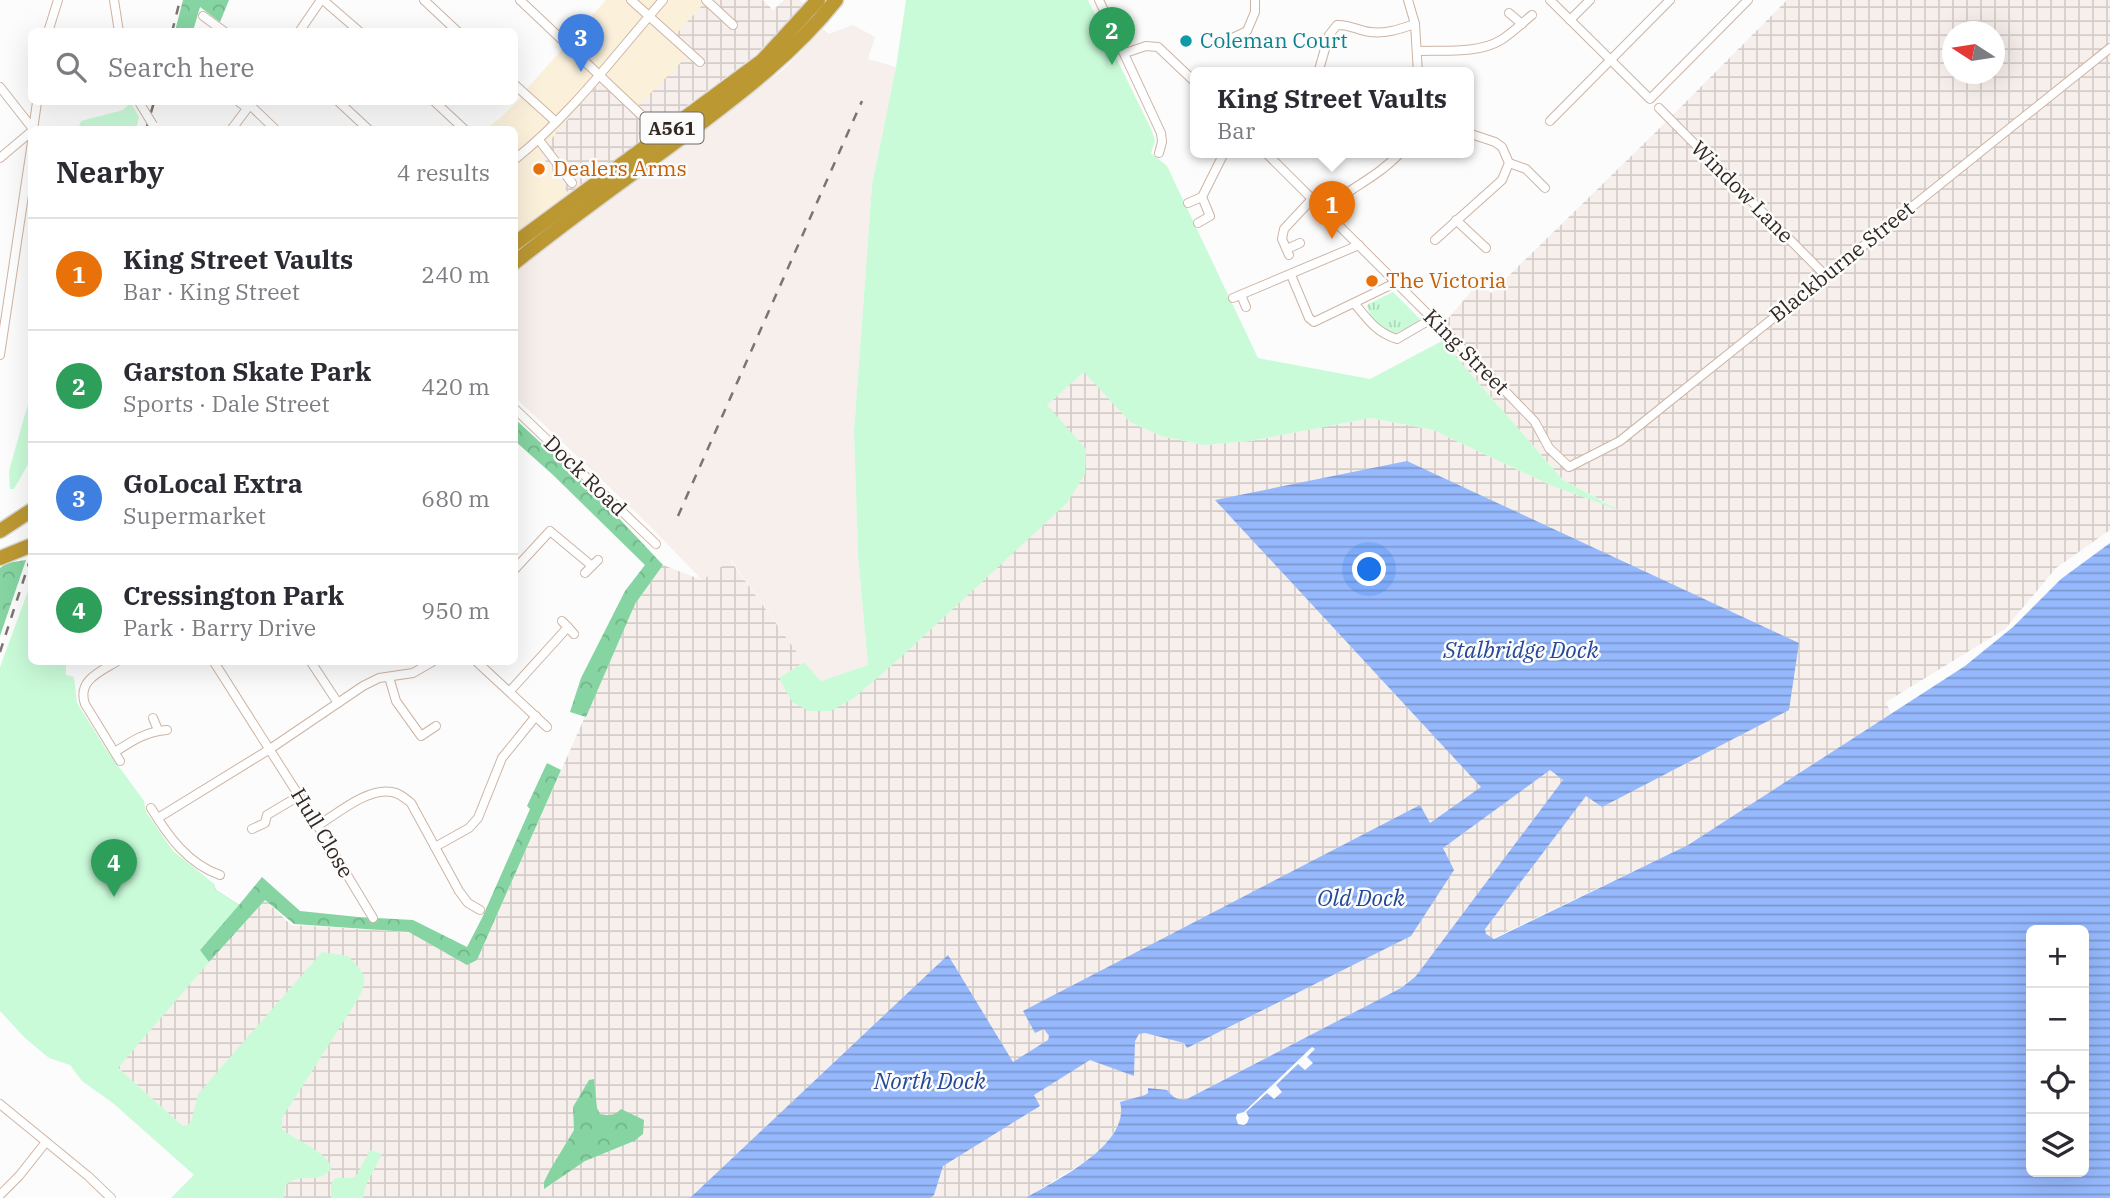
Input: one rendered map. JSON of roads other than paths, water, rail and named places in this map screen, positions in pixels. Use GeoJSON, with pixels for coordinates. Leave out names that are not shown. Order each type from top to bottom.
{"type":"FeatureCollection","features":[{"type":"Feature","properties":{"kind":"highway","name":"A561"},"geometry":{"type":"LineString","coordinates":[[518,241],[762,61],[818,0]]}},
{"type":"Feature","properties":{"kind":"highway","name":"A561"},"geometry":{"type":"LineString","coordinates":[[518,260],[773,66],[805,36],[836,0]]}},
{"type":"Feature","properties":{"kind":"highway"},"geometry":{"type":"LineString","coordinates":[[0,531],[28,512]]}},
{"type":"Feature","properties":{"kind":"highway"},"geometry":{"type":"LineString","coordinates":[[5,556],[28,547]]}},
{"type":"Feature","properties":{"kind":"street"},"geometry":{"type":"LineString","coordinates":[[49,28],[58,0]]}},
{"type":"Feature","properties":{"kind":"street"},"geometry":{"type":"LineString","coordinates":[[114,0],[118,28]]}},
{"type":"Feature","properties":{"kind":"street"},"geometry":{"type":"LineString","coordinates":[[302,28],[322,0],[355,28]]}},
{"type":"Feature","properties":{"kind":"street"},"geometry":{"type":"LineString","coordinates":[[424,0],[454,28]]}},
{"type":"Feature","properties":{"kind":"street"},"geometry":{"type":"LineString","coordinates":[[520,0],[655,128]]}},
{"type":"Feature","properties":{"kind":"street"},"geometry":{"type":"LineString","coordinates":[[631,0],[700,62]]}},
{"type":"Feature","properties":{"kind":"street"},"geometry":{"type":"LineString","coordinates":[[518,157],[539,140],[600,76],[663,0]]}},
{"type":"Feature","properties":{"kind":"street"},"geometry":{"type":"LineString","coordinates":[[706,0],[733,25]]}},
{"type":"Feature","properties":{"kind":"street"},"geometry":{"type":"LineString","coordinates":[[1099,0],[1161,133],[1159,153]]}},
{"type":"Feature","properties":{"kind":"street"},"geometry":{"type":"LineString","coordinates":[[1228,40],[1247,31],[1255,12],[1255,0]]}},
{"type":"Feature","properties":{"kind":"street"},"geometry":{"type":"LineString","coordinates":[[1408,0],[1415,24],[1418,67]]}},
{"type":"Feature","properties":{"kind":"street"},"geometry":{"type":"LineString","coordinates":[[1550,0],[1650,99],[1748,0]]}},
{"type":"Feature","properties":{"kind":"street"},"geometry":{"type":"LineString","coordinates":[[1570,20],[1590,0]]}},
{"type":"Feature","properties":{"kind":"street"},"geometry":{"type":"LineString","coordinates":[[1550,121],[1670,0]]}},
{"type":"Feature","properties":{"kind":"street"},"geometry":{"type":"LineString","coordinates":[[1509,13],[1522,23]]}},
{"type":"Feature","properties":{"kind":"street"},"geometry":{"type":"LineString","coordinates":[[1418,51],[1487,46],[1499,41],[1532,15]]}},
{"type":"Feature","properties":{"kind":"street"},"geometry":{"type":"LineString","coordinates":[[203,16],[220,28]]}},
{"type":"Feature","properties":{"kind":"street"},"geometry":{"type":"LineString","coordinates":[[1320,67],[1329,35],[1337,25],[1345,24],[1369,32],[1390,32],[1415,24]]}},
{"type":"Feature","properties":{"kind":"street"},"geometry":{"type":"LineString","coordinates":[[1125,53],[1146,46],[1158,47],[1190,78]]}},
{"type":"Feature","properties":{"kind":"street","name":"Blackburne Street"},"geometry":{"type":"LineString","coordinates":[[1569,467],[1620,441],[2110,48]]}},
{"type":"Feature","properties":{"kind":"street"},"geometry":{"type":"LineString","coordinates":[[0,87],[29,126]]}},
{"type":"Feature","properties":{"kind":"street"},"geometry":{"type":"LineString","coordinates":[[518,88],[555,121]]}},
{"type":"Feature","properties":{"kind":"street"},"geometry":{"type":"LineString","coordinates":[[33,126],[36,105]]}},
{"type":"Feature","properties":{"kind":"street"},"geometry":{"type":"LineString","coordinates":[[141,105],[154,126]]}},
{"type":"Feature","properties":{"kind":"street"},"geometry":{"type":"LineString","coordinates":[[234,126],[250,105],[272,126]]}},
{"type":"Feature","properties":{"kind":"street"},"geometry":{"type":"LineString","coordinates":[[343,105],[365,126]]}},
{"type":"Feature","properties":{"kind":"street"},"geometry":{"type":"LineString","coordinates":[[438,105],[461,126]]}},
{"type":"Feature","properties":{"kind":"street","name":"Window Lane"},"geometry":{"type":"LineString","coordinates":[[1659,108],[1825,275]]}},
{"type":"Feature","properties":{"kind":"street"},"geometry":{"type":"LineString","coordinates":[[0,158],[28,134]]}},
{"type":"Feature","properties":{"kind":"street"},"geometry":{"type":"LineString","coordinates":[[1435,240],[1502,180],[1509,163],[1502,147],[1474,135]]}},
{"type":"Feature","properties":{"kind":"street"},"geometry":{"type":"LineString","coordinates":[[539,140],[572,183]]}},
{"type":"Feature","properties":{"kind":"street"},"geometry":{"type":"LineString","coordinates":[[1188,202],[1202,197],[1222,158]]}},
{"type":"Feature","properties":{"kind":"street","name":"King Street"},"geometry":{"type":"LineString","coordinates":[[1271,158],[1535,422],[1549,447],[1569,467]]}},
{"type":"Feature","properties":{"kind":"street"},"geometry":{"type":"LineString","coordinates":[[1324,210],[1388,166],[1395,158]]}},
{"type":"Feature","properties":{"kind":"street"},"geometry":{"type":"LineString","coordinates":[[1509,163],[1526,169],[1545,188]]}},
{"type":"Feature","properties":{"kind":"street"},"geometry":{"type":"LineString","coordinates":[[0,355],[28,167]]}},
{"type":"Feature","properties":{"kind":"street"},"geometry":{"type":"LineString","coordinates":[[1198,223],[1210,216],[1202,197]]}},
{"type":"Feature","properties":{"kind":"street"},"geometry":{"type":"LineString","coordinates":[[1300,243],[1288,252],[1282,239],[1284,229],[1312,199]]}},
{"type":"Feature","properties":{"kind":"street"},"geometry":{"type":"LineString","coordinates":[[1456,220],[1486,248]]}},
{"type":"Feature","properties":{"kind":"street"},"geometry":{"type":"LineString","coordinates":[[1246,307],[1237,296],[1359,245]]}},
{"type":"Feature","properties":{"kind":"street"},"geometry":{"type":"LineString","coordinates":[[1291,275],[1314,322],[1397,282]]}},
{"type":"Feature","properties":{"kind":"street"},"geometry":{"type":"LineString","coordinates":[[1354,304],[1375,329],[1397,339],[1433,318]]}},
{"type":"Feature","properties":{"kind":"street","name":"Dock Road"},"geometry":{"type":"LineString","coordinates":[[518,412],[656,544]]}},
{"type":"Feature","properties":{"kind":"street"},"geometry":{"type":"LineString","coordinates":[[518,566],[550,531],[592,567]]}},
{"type":"Feature","properties":{"kind":"street"},"geometry":{"type":"LineString","coordinates":[[510,691],[568,627]]}},
{"type":"Feature","properties":{"kind":"street"},"geometry":{"type":"LineString","coordinates":[[111,665],[90,678],[83,688],[82,697],[120,761]]}},
{"type":"Feature","properties":{"kind":"street","name":"Hull Close"},"geometry":{"type":"LineString","coordinates":[[216,665],[373,918]]}},
{"type":"Feature","properties":{"kind":"street"},"geometry":{"type":"LineString","coordinates":[[313,665],[338,703]]}},
{"type":"Feature","properties":{"kind":"street"},"geometry":{"type":"LineString","coordinates":[[158,818],[270,749],[363,686],[379,678],[413,673],[427,665]]}},
{"type":"Feature","properties":{"kind":"street"},"geometry":{"type":"LineString","coordinates":[[480,665],[547,727]]}},
{"type":"Feature","properties":{"kind":"street"},"geometry":{"type":"LineString","coordinates":[[389,677],[396,701],[421,736],[436,726]]}},
{"type":"Feature","properties":{"kind":"street"},"geometry":{"type":"LineString","coordinates":[[435,847],[469,828],[478,818],[502,758],[536,716]]}},
{"type":"Feature","properties":{"kind":"street"},"geometry":{"type":"LineString","coordinates":[[115,752],[135,739],[163,730],[153,718]]}},
{"type":"Feature","properties":{"kind":"street"},"geometry":{"type":"LineString","coordinates":[[317,826],[367,795],[380,791],[400,794],[411,803],[459,891],[468,903],[480,910]]}},
{"type":"Feature","properties":{"kind":"street"},"geometry":{"type":"LineString","coordinates":[[252,829],[265,823],[267,816],[299,796]]}},
{"type":"Feature","properties":{"kind":"street"},"geometry":{"type":"LineString","coordinates":[[151,808],[183,852],[203,867],[220,875]]}},
{"type":"Feature","properties":{"kind":"street"},"geometry":{"type":"LineString","coordinates":[[0,1104],[111,1198]]}},
{"type":"Feature","properties":{"kind":"street"},"geometry":{"type":"LineString","coordinates":[[0,1195],[46,1142]]}},
{"type":"Feature","properties":{"kind":"water"},"geometry":{"type":"Polygon","coordinates":[[[1407,461],[1799,643],[1789,710],[1602,807],[1586,796],[1485,929],[1486,934],[1494,939],[1688,845],[1965,666],[2013,627],[2061,579],[2110,543],[2110,1198],[1026,1198],[1072,1171],[1103,1147],[1114,1133],[1120,1118],[1120,1102],[1145,1095],[1148,1088],[1167,1090],[1176,1098],[1187,1099],[1401,988],[1416,976],[1563,780],[1550,770],[1443,848],[1454,870],[1411,936],[1187,1048],[1184,1043],[1145,1033],[1139,1034],[1135,1041],[1134,1076],[1090,1060],[1034,1095],[1040,1106],[943,1166],[934,1195],[930,1198],[690,1198],[948,955],[1013,1062],[1048,1040],[1049,1036],[1044,1029],[1035,1033],[1023,1011],[1420,805],[1430,823],[1481,787],[1215,500],[1407,461]]]}},
{"type":"Feature","properties":{"kind":"railway"},"geometry":{"type":"LineString","coordinates":[[173,28],[180,0]]}},
{"type":"Feature","properties":{"kind":"railway"},"geometry":{"type":"LineString","coordinates":[[678,516],[862,101]]}},
{"type":"Feature","properties":{"kind":"railway"},"geometry":{"type":"LineString","coordinates":[[147,126],[153,105]]}},
{"type":"Feature","properties":{"kind":"railway"},"geometry":{"type":"LineString","coordinates":[[0,652],[28,566]]}},
{"type":"Feature","properties":{"kind":"place","name":"Coleman Court"},"geometry":{"type":"Point","coordinates":[1186,41]}},
{"type":"Feature","properties":{"kind":"place","name":"Garston Skate Park"},"geometry":{"type":"Point","coordinates":[1112,65]}},
{"type":"Feature","properties":{"kind":"place","name":"GoLocal Extra"},"geometry":{"type":"Point","coordinates":[581,72]}},
{"type":"Feature","properties":{"kind":"place","name":"Dealers Arms"},"geometry":{"type":"Point","coordinates":[539,169]}},
{"type":"Feature","properties":{"kind":"place","name":"King Street Vaults"},"geometry":{"type":"Point","coordinates":[1332,239]}},
{"type":"Feature","properties":{"kind":"place","name":"The Victoria"},"geometry":{"type":"Point","coordinates":[1372,281]}},
{"type":"Feature","properties":{"kind":"place","name":"Cressington Park"},"geometry":{"type":"Point","coordinates":[114,897]}},
{"type":"Feature","properties":{"kind":"water label","name":"Stalbridge Dock"},"geometry":{"type":"Point","coordinates":[1521,650]}},
{"type":"Feature","properties":{"kind":"water label","name":"Old Dock"},"geometry":{"type":"Point","coordinates":[1361,898]}},
{"type":"Feature","properties":{"kind":"water label","name":"North Dock"},"geometry":{"type":"Point","coordinates":[930,1081]}}]}
